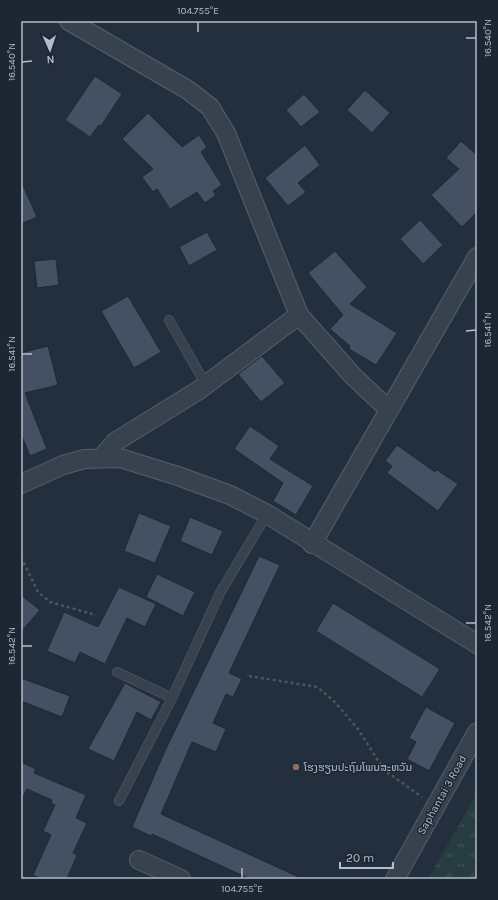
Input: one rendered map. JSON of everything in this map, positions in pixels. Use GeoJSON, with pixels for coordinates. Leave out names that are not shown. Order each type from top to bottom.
{"type":"FeatureCollection","features":[{"type":"Feature","properties":{"kind":"street"},"geometry":{"type":"LineString","coordinates":[[69,21],[188,90],[210,108],[226,133],[300,315],[353,376],[389,410]]}},
{"type":"Feature","properties":{"kind":"street"},"geometry":{"type":"LineString","coordinates":[[312,544],[477,257]]}},
{"type":"Feature","properties":{"kind":"street"},"geometry":{"type":"LineString","coordinates":[[101,458],[115,442],[206,385],[300,315]]}},
{"type":"Feature","properties":{"kind":"street"},"geometry":{"type":"LineString","coordinates":[[21,484],[63,465],[85,459],[101,458],[120,458],[178,476],[230,495],[267,514],[312,544],[477,644]]}},
{"type":"Feature","properties":{"kind":"street","name":"Saphantai 3 Road"},"geometry":{"type":"LineString","coordinates":[[395,879],[477,732]]}},
{"type":"Feature","properties":{"kind":"street"},"geometry":{"type":"LineString","coordinates":[[139,860],[181,879]]}},
{"type":"Feature","properties":{"kind":"lane"},"geometry":{"type":"LineString","coordinates":[[169,320],[206,385]]}},
{"type":"Feature","properties":{"kind":"lane"},"geometry":{"type":"LineString","coordinates":[[118,801],[172,698],[220,592],[267,514]]}},
{"type":"Feature","properties":{"kind":"lane"},"geometry":{"type":"LineString","coordinates":[[117,672],[172,698]]}},
{"type":"Feature","properties":{"kind":"path"},"geometry":{"type":"LineString","coordinates":[[21,557],[38,592],[50,602],[96,615]]}},
{"type":"Feature","properties":{"kind":"path"},"geometry":{"type":"LineString","coordinates":[[249,676],[317,687],[333,700],[361,733],[384,770],[436,807]]}},
{"type":"Feature","properties":{"kind":"green space"},"geometry":{"type":"Polygon","coordinates":[[[477,793],[477,879],[428,879],[477,793]]]}},
{"type":"Feature","properties":{"kind":"building"},"geometry":{"type":"Polygon","coordinates":[[[95,76],[122,94],[101,126],[99,125],[90,137],[65,120],[95,76]]]}},
{"type":"Feature","properties":{"kind":"building"},"geometry":{"type":"Polygon","coordinates":[[[365,90],[390,113],[372,133],[347,110],[365,90]]]}},
{"type":"Feature","properties":{"kind":"building"},"geometry":{"type":"Polygon","coordinates":[[[304,94],[320,112],[301,127],[286,110],[304,94]]]}},
{"type":"Feature","properties":{"kind":"building"},"geometry":{"type":"Polygon","coordinates":[[[148,113],[182,147],[199,135],[207,147],[201,152],[222,185],[213,191],[216,195],[205,203],[197,192],[170,209],[157,189],[153,192],[142,177],[153,169],[122,139],[148,113]]]}},
{"type":"Feature","properties":{"kind":"building"},"geometry":{"type":"Polygon","coordinates":[[[461,141],[477,155],[477,212],[462,227],[431,195],[459,169],[446,158],[461,141]]]}},
{"type":"Feature","properties":{"kind":"building"},"geometry":{"type":"Polygon","coordinates":[[[305,145],[320,165],[298,183],[306,192],[288,206],[265,178],[305,145]]]}},
{"type":"Feature","properties":{"kind":"building"},"geometry":{"type":"Polygon","coordinates":[[[21,181],[37,217],[21,224],[21,181]]]}},
{"type":"Feature","properties":{"kind":"building"},"geometry":{"type":"Polygon","coordinates":[[[420,220],[443,245],[423,264],[400,239],[420,220]]]}},
{"type":"Feature","properties":{"kind":"building"},"geometry":{"type":"Polygon","coordinates":[[[207,232],[217,250],[189,266],[179,247],[207,232]]]}},
{"type":"Feature","properties":{"kind":"building"},"geometry":{"type":"Polygon","coordinates":[[[335,251],[367,287],[350,304],[397,333],[376,365],[349,349],[350,346],[330,329],[343,315],[308,273],[335,251]]]}},
{"type":"Feature","properties":{"kind":"building"},"geometry":{"type":"Polygon","coordinates":[[[56,259],[59,285],[37,288],[34,261],[56,259]]]}},
{"type":"Feature","properties":{"kind":"building"},"geometry":{"type":"Polygon","coordinates":[[[128,296],[161,352],[134,368],[101,311],[128,296]]]}},
{"type":"Feature","properties":{"kind":"building"},"geometry":{"type":"Polygon","coordinates":[[[48,346],[58,385],[25,393],[47,449],[30,456],[21,434],[21,353],[48,346]]]}},
{"type":"Feature","properties":{"kind":"building"},"geometry":{"type":"Polygon","coordinates":[[[262,356],[285,383],[261,402],[238,374],[262,356]]]}},
{"type":"Feature","properties":{"kind":"building"},"geometry":{"type":"Polygon","coordinates":[[[250,426],[279,446],[270,459],[313,486],[296,515],[273,501],[283,483],[234,449],[250,426]]]}},
{"type":"Feature","properties":{"kind":"building"},"geometry":{"type":"Polygon","coordinates":[[[397,445],[435,472],[437,470],[458,484],[438,511],[387,473],[392,466],[385,461],[397,445]]]}},
{"type":"Feature","properties":{"kind":"building"},"geometry":{"type":"Polygon","coordinates":[[[139,513],[171,526],[155,563],[124,551],[139,513]]]}},
{"type":"Feature","properties":{"kind":"building"},"geometry":{"type":"Polygon","coordinates":[[[190,517],[223,531],[212,555],[180,541],[190,517]]]}},
{"type":"Feature","properties":{"kind":"building"},"geometry":{"type":"Polygon","coordinates":[[[259,556],[280,565],[229,673],[242,679],[233,697],[226,694],[213,723],[226,729],[216,752],[192,742],[161,814],[303,879],[250,879],[152,834],[151,836],[132,827],[164,753],[259,556]]]}},
{"type":"Feature","properties":{"kind":"building"},"geometry":{"type":"Polygon","coordinates":[[[157,574],[195,592],[183,616],[146,597],[157,574]]]}},
{"type":"Feature","properties":{"kind":"building"},"geometry":{"type":"Polygon","coordinates":[[[119,587],[156,604],[145,627],[127,618],[105,664],[80,652],[75,663],[47,651],[64,612],[98,627],[119,587]]]}},
{"type":"Feature","properties":{"kind":"building"},"geometry":{"type":"Polygon","coordinates":[[[21,595],[40,610],[21,632],[21,595]]]}},
{"type":"Feature","properties":{"kind":"building"},"geometry":{"type":"Polygon","coordinates":[[[333,603],[440,669],[422,697],[316,631],[333,603]]]}},
{"type":"Feature","properties":{"kind":"building"},"geometry":{"type":"Polygon","coordinates":[[[21,678],[70,696],[62,717],[21,701],[21,678]]]}},
{"type":"Feature","properties":{"kind":"building"},"geometry":{"type":"Polygon","coordinates":[[[125,683],[161,702],[151,720],[137,712],[114,761],[88,749],[125,683]]]}},
{"type":"Feature","properties":{"kind":"building"},"geometry":{"type":"Polygon","coordinates":[[[426,707],[455,723],[429,771],[407,759],[416,742],[409,738],[426,707]]]}},
{"type":"Feature","properties":{"kind":"building"},"geometry":{"type":"Polygon","coordinates":[[[21,762],[36,769],[34,773],[86,795],[76,818],[87,823],[73,853],[77,855],[67,879],[42,879],[33,875],[51,835],[43,831],[55,805],[51,803],[52,800],[27,789],[21,801],[21,762]]]}},
{"type":"Feature","properties":{"kind":"place","name":"ໂຮງຮຽນປະຖົມໂພນສະຫວັນ"},"geometry":{"type":"Point","coordinates":[296,767]}}]}
